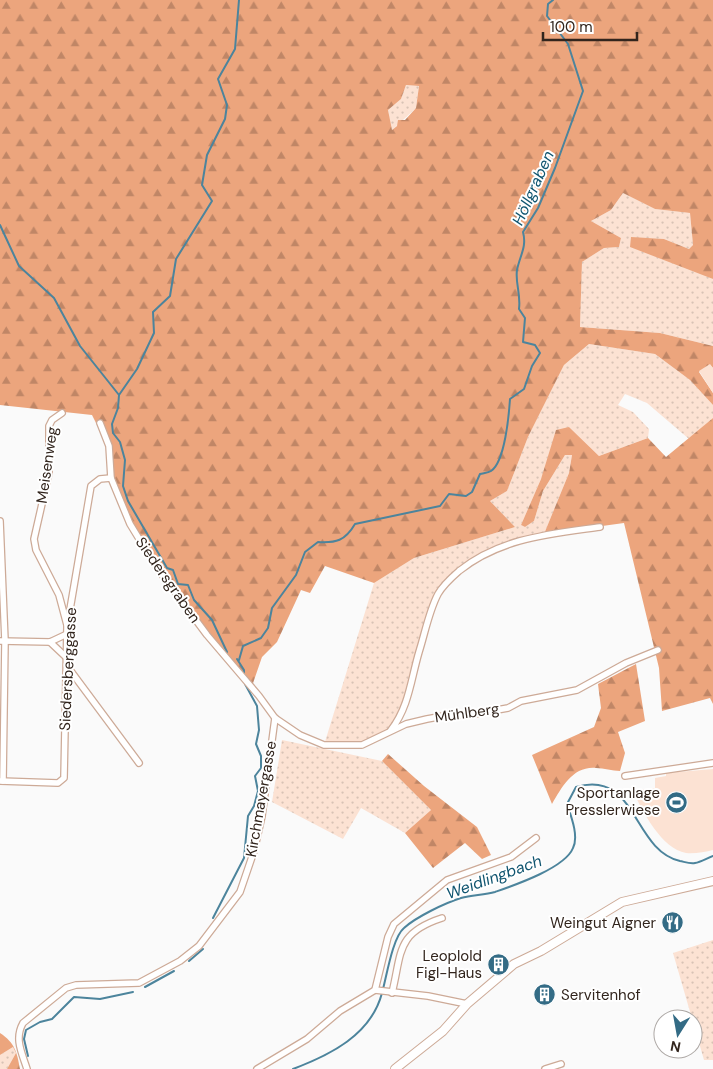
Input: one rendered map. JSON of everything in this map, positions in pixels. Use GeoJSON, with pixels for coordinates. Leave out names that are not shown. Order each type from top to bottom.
{"type":"FeatureCollection","features":[{"type":"Feature","properties":{"kind":"main road"},"geometry":{"type":"LineString","coordinates":[[395,1069],[443,1031],[467,1004],[514,964],[541,952],[622,902],[711,883]]}},
{"type":"Feature","properties":{"kind":"street","name":"Meisenweg"},"geometry":{"type":"LineString","coordinates":[[62,413],[52,420],[49,426],[51,446],[49,473],[34,539],[36,550],[59,595],[67,627]]}},
{"type":"Feature","properties":{"kind":"street","name":"Siedersgraben"},"geometry":{"type":"LineString","coordinates":[[100,423],[109,446],[112,478],[130,524],[155,565],[207,635],[275,718]]}},
{"type":"Feature","properties":{"kind":"street","name":"Siedersberggasse"},"geometry":{"type":"LineString","coordinates":[[1,781],[58,783],[64,778],[67,627],[91,486],[100,479],[112,478]]}},
{"type":"Feature","properties":{"kind":"street"},"geometry":{"type":"LineString","coordinates":[[0,521],[2,641],[1,781]]}},
{"type":"Feature","properties":{"kind":"street"},"geometry":{"type":"LineString","coordinates":[[390,732],[398,722],[413,683],[418,654],[438,594],[444,585],[485,554],[515,541],[544,534],[600,527]]}},
{"type":"Feature","properties":{"kind":"street"},"geometry":{"type":"LineString","coordinates":[[2,641],[50,642],[67,634]]}},
{"type":"Feature","properties":{"kind":"street"},"geometry":{"type":"LineString","coordinates":[[50,642],[67,658]]}},
{"type":"Feature","properties":{"kind":"street","name":"Mühlberg"},"geometry":{"type":"LineString","coordinates":[[275,718],[300,734],[324,745],[341,747],[362,745],[406,724],[449,715],[469,715],[508,708],[521,701],[577,690],[626,663],[658,650]]}},
{"type":"Feature","properties":{"kind":"street"},"geometry":{"type":"LineString","coordinates":[[67,666],[139,764]]}},
{"type":"Feature","properties":{"kind":"street","name":"Kirchmayergasse"},"geometry":{"type":"LineString","coordinates":[[27,1069],[18,1038],[18,1031],[23,1023],[66,988],[76,985],[139,983],[180,961],[199,946],[240,892],[254,851],[262,816],[275,718]]}},
{"type":"Feature","properties":{"kind":"street"},"geometry":{"type":"LineString","coordinates":[[625,776],[713,764]]}},
{"type":"Feature","properties":{"kind":"street"},"geometry":{"type":"LineString","coordinates":[[377,991],[388,937],[394,924],[446,880],[511,857],[536,838]]}},
{"type":"Feature","properties":{"kind":"street"},"geometry":{"type":"LineString","coordinates":[[390,993],[404,942],[417,928],[442,918]]}},
{"type":"Feature","properties":{"kind":"street"},"geometry":{"type":"LineString","coordinates":[[257,1069],[264,1068],[307,1039],[340,1011],[377,991],[428,996],[467,1004]]}},
{"type":"Feature","properties":{"kind":"street"},"geometry":{"type":"LineString","coordinates":[[545,1069],[561,1064]]}},
{"type":"Feature","properties":{"kind":"shaded area"},"geometry":{"type":"Polygon","coordinates":[[[406,85],[419,86],[416,108],[391,131],[388,110],[401,99],[406,85]]]}},
{"type":"Feature","properties":{"kind":"shaded area"},"geometry":{"type":"Polygon","coordinates":[[[623,193],[655,209],[690,213],[693,245],[689,249],[664,239],[631,238],[713,279],[713,346],[660,333],[580,327],[582,262],[604,248],[619,247],[621,238],[591,221],[611,210],[623,193]]]}},
{"type":"Feature","properties":{"kind":"shaded area"},"geometry":{"type":"Polygon","coordinates":[[[589,344],[655,354],[690,380],[713,405],[713,418],[689,439],[647,403],[625,394],[618,405],[633,412],[649,429],[648,438],[599,456],[569,427],[541,479],[521,525],[525,527],[534,521],[543,491],[565,455],[572,455],[569,473],[544,534],[506,545],[464,568],[438,594],[397,722],[375,740],[362,745],[324,745],[374,583],[414,558],[515,527],[490,501],[507,491],[528,437],[564,365],[589,344]]]}},
{"type":"Feature","properties":{"kind":"shaded area"},"geometry":{"type":"Polygon","coordinates":[[[710,364],[713,368],[713,393],[699,371],[710,364]]]}},
{"type":"Feature","properties":{"kind":"shaded area"},"geometry":{"type":"Polygon","coordinates":[[[282,740],[382,761],[431,810],[405,833],[361,808],[343,839],[272,802],[282,740]]]}},
{"type":"Feature","properties":{"kind":"shaded area","name":"Sportanlage Presslerwiese"},"geometry":{"type":"Polygon","coordinates":[[[713,769],[713,850],[700,853],[686,853],[677,850],[661,837],[654,828],[633,791],[655,788],[655,778],[666,776],[666,773],[713,769]]]}},
{"type":"Feature","properties":{"kind":"shaded area"},"geometry":{"type":"Polygon","coordinates":[[[713,940],[713,1060],[704,1060],[703,1057],[703,1009],[689,1009],[673,953],[713,940]]]}},
{"type":"Feature","properties":{"kind":"shaded area"},"geometry":{"type":"Polygon","coordinates":[[[13,1047],[16,1053],[7,1069],[0,1069],[0,1055],[13,1047]]]}},
{"type":"Feature","properties":{"kind":"green space"},"geometry":{"type":"Polygon","coordinates":[[[0,0],[713,0],[713,279],[630,247],[631,237],[664,239],[689,249],[693,245],[690,213],[655,209],[623,193],[611,210],[591,221],[621,238],[619,247],[604,248],[582,262],[580,327],[660,333],[713,346],[713,368],[710,365],[699,372],[713,393],[713,405],[690,380],[655,354],[589,344],[564,365],[528,437],[507,491],[490,501],[515,527],[414,558],[374,583],[325,566],[310,593],[301,590],[277,642],[262,657],[252,686],[194,617],[156,565],[131,524],[114,479],[108,447],[92,415],[0,405],[0,0]],[[406,85],[401,99],[388,110],[392,130],[397,126],[398,120],[405,120],[416,108],[419,86],[406,85]]]}},
{"type":"Feature","properties":{"kind":"green space"},"geometry":{"type":"Polygon","coordinates":[[[713,418],[713,704],[710,698],[662,711],[659,668],[624,523],[544,534],[569,473],[572,455],[565,455],[543,491],[534,521],[525,527],[521,525],[541,479],[556,430],[569,427],[599,456],[648,438],[666,457],[713,418]]]}},
{"type":"Feature","properties":{"kind":"green space"},"geometry":{"type":"Polygon","coordinates":[[[636,664],[645,721],[618,732],[625,753],[620,771],[596,768],[581,770],[569,779],[552,804],[532,755],[594,727],[601,708],[598,684],[636,664]]]}},
{"type":"Feature","properties":{"kind":"green space"},"geometry":{"type":"Polygon","coordinates":[[[388,754],[424,786],[477,827],[491,855],[482,859],[465,843],[433,868],[405,833],[431,810],[382,761],[388,754]]]}},
{"type":"Feature","properties":{"kind":"green space"},"geometry":{"type":"Polygon","coordinates":[[[0,1033],[9,1040],[14,1048],[16,1053],[13,1047],[0,1055],[0,1033]]]}},
{"type":"Feature","properties":{"kind":"green space"},"geometry":{"type":"Polygon","coordinates":[[[16,1053],[18,1058],[20,1069],[7,1069],[16,1053]]]}},
{"type":"Feature","properties":{"kind":"waterway","name":"Siedersgraben"},"geometry":{"type":"LineString","coordinates":[[227,652],[212,620],[194,600],[188,585],[178,584],[173,570],[167,568],[128,501],[123,486],[125,460],[120,442],[113,433],[112,424],[118,408],[119,395],[137,369],[154,333],[153,312],[170,296],[176,259],[212,201],[202,185],[207,155],[225,119],[227,105],[218,79],[235,49],[239,0]]}},
{"type":"Feature","properties":{"kind":"waterway","name":"Höllgraben"},"geometry":{"type":"LineString","coordinates":[[239,660],[243,646],[261,638],[268,628],[272,608],[296,575],[305,552],[318,542],[340,540],[348,534],[355,524],[440,506],[449,494],[466,496],[472,492],[480,474],[491,471],[500,458],[509,415],[510,399],[524,389],[532,366],[540,353],[535,345],[523,342],[525,318],[519,309],[517,275],[524,247],[523,232],[538,208],[555,168],[583,91],[568,44],[547,16],[548,4],[553,0]]}},
{"type":"Feature","properties":{"kind":"waterway"},"geometry":{"type":"LineString","coordinates":[[0,225],[19,266],[54,298],[80,346],[119,395]]}},
{"type":"Feature","properties":{"kind":"waterway","name":"Siedersgraben"},"geometry":{"type":"LineString","coordinates":[[237,659],[244,670],[244,676]]}},
{"type":"Feature","properties":{"kind":"waterway","name":"Siedersgraben"},"geometry":{"type":"LineString","coordinates":[[213,918],[244,858],[248,816],[254,806],[258,791],[255,776],[261,768],[261,756],[256,744],[259,730],[257,706],[245,684]]}},
{"type":"Feature","properties":{"kind":"waterway","name":"Weidlingbach"},"geometry":{"type":"LineString","coordinates":[[383,989],[397,939],[409,924],[454,900],[495,892],[538,875],[550,869],[568,855],[573,848],[575,838],[574,826],[567,804],[576,787],[596,785],[611,789],[623,800],[652,842],[664,854],[680,861],[691,863],[700,862],[713,856]]}},
{"type":"Feature","properties":{"kind":"waterway","name":"Siedersgraben"},"geometry":{"type":"LineString","coordinates":[[189,961],[203,949]]}},
{"type":"Feature","properties":{"kind":"waterway","name":"Siedersgraben"},"geometry":{"type":"LineString","coordinates":[[145,987],[174,971]]}},
{"type":"Feature","properties":{"kind":"waterway","name":"Siedersgraben"},"geometry":{"type":"LineString","coordinates":[[28,1056],[24,1039],[26,1030],[40,1022],[52,1019],[74,997],[100,999],[133,992]]}},
{"type":"Feature","properties":{"kind":"waterway","name":"Weidlingbach"},"geometry":{"type":"LineString","coordinates":[[293,1069],[335,1050],[359,1032],[377,1008],[382,993]]}},
{"type":"Feature","properties":{"kind":"place","name":"Sportanlage Presslerwiese"},"geometry":{"type":"Point","coordinates":[676,802]}},
{"type":"Feature","properties":{"kind":"place","name":"Weingut Aigner"},"geometry":{"type":"Point","coordinates":[672,923]}},
{"type":"Feature","properties":{"kind":"place","name":"Leoplold Figl-Haus"},"geometry":{"type":"Point","coordinates":[498,965]}},
{"type":"Feature","properties":{"kind":"place","name":"Servitenhof"},"geometry":{"type":"Point","coordinates":[545,995]}}]}
